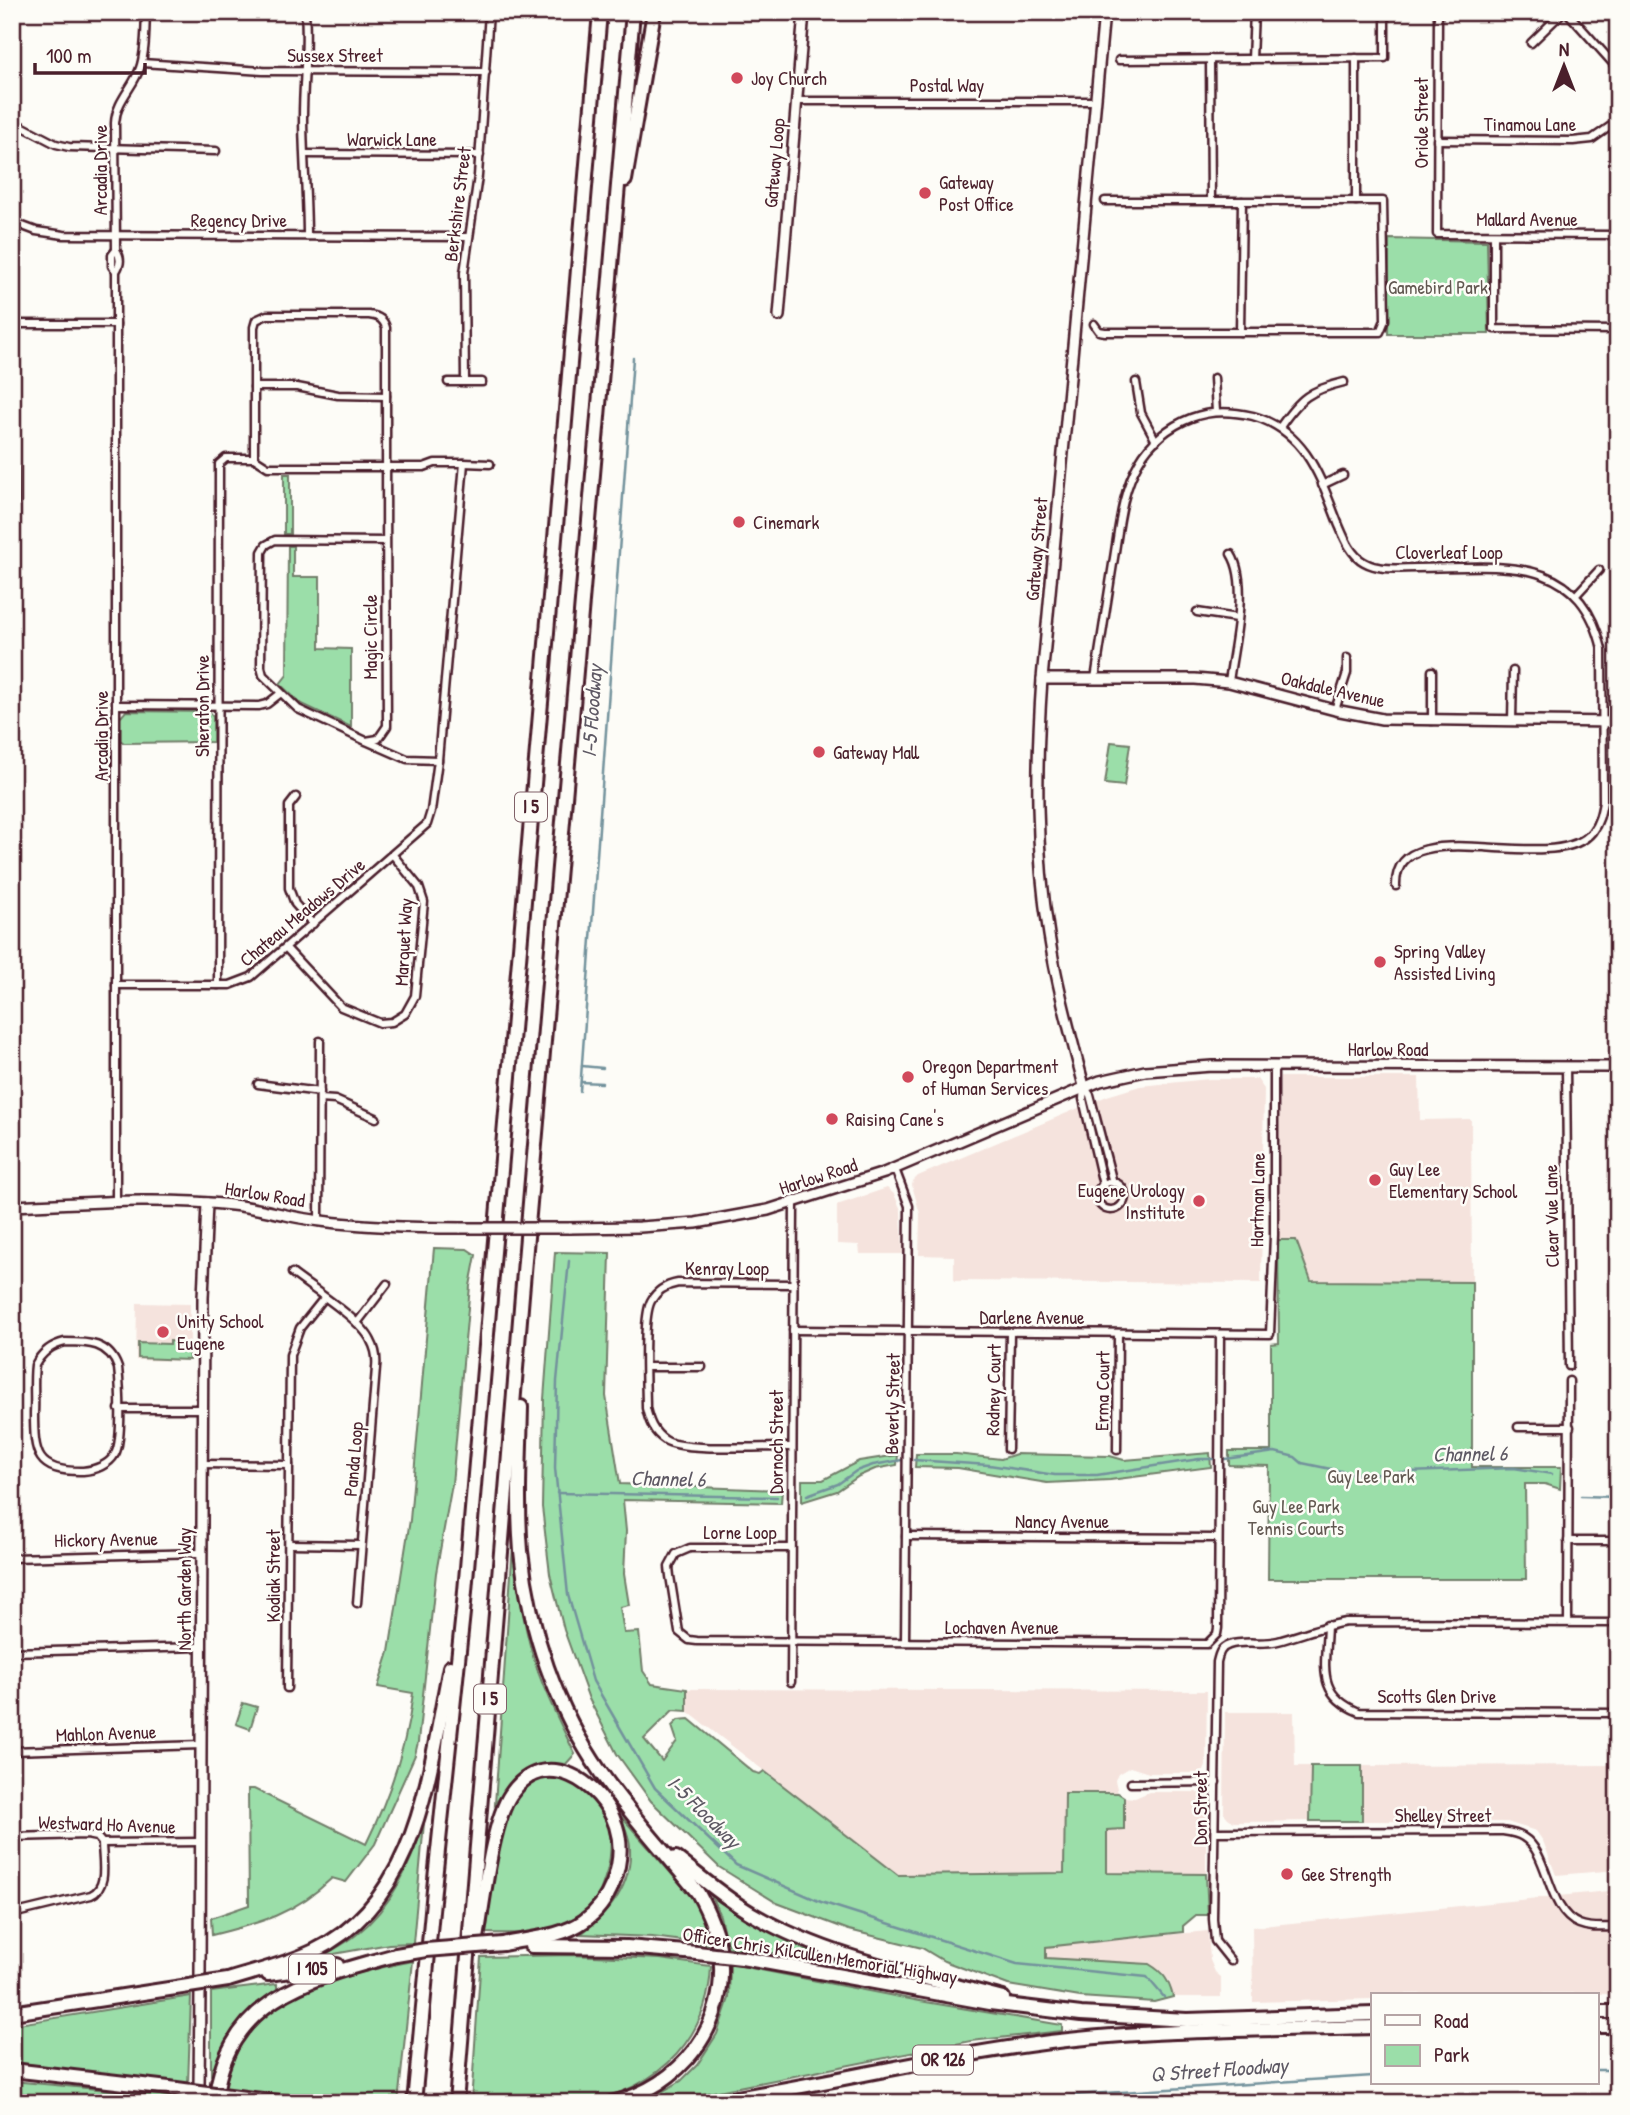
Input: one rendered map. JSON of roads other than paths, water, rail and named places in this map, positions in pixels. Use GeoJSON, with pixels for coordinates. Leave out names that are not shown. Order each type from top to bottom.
{"type":"FeatureCollection","features":[{"type":"Feature","properties":{"kind":"highway","name":"I 5"},"geometry":{"type":"LineString","coordinates":[[412,2103],[464,1602],[600,12]]}},
{"type":"Feature","properties":{"kind":"highway","name":"I 5"},"geometry":{"type":"LineString","coordinates":[[456,2103],[633,12]]}},
{"type":"Feature","properties":{"kind":"highway"},"geometry":{"type":"LineString","coordinates":[[615,218],[629,162],[654,12]]}},
{"type":"Feature","properties":{"kind":"highway"},"geometry":{"type":"LineString","coordinates":[[523,1295],[519,1517],[521,1552],[536,1631],[551,1678],[585,1749],[615,1793],[698,1892],[708,1913],[720,1955],[721,1976],[716,2004],[710,2023],[698,2045],[673,2075],[648,2090],[611,2103]]}},
{"type":"Feature","properties":{"kind":"highway"},"geometry":{"type":"LineString","coordinates":[[228,1980],[283,1963],[336,1938],[370,1909],[395,1875],[405,1854],[421,1804],[464,1602]]}},
{"type":"Feature","properties":{"kind":"highway"},"geometry":{"type":"LineString","coordinates":[[463,2018],[498,1822],[503,1809],[511,1794],[530,1776],[549,1771],[570,1774],[595,1790],[616,1825],[619,1840],[618,1866],[610,1890],[593,1913],[569,1930],[551,1936],[503,1944]]}},
{"type":"Feature","properties":{"kind":"highway"},"geometry":{"type":"LineString","coordinates":[[662,1848],[752,1914],[800,1938],[894,1969],[1081,2014]]}},
{"type":"Feature","properties":{"kind":"highway","name":"Officer Chris Kilcullen Memorial Highway"},"geometry":{"type":"LineString","coordinates":[[12,2013],[426,1950],[503,1944],[615,1946],[697,1952],[990,2003],[1081,2014],[1188,2020],[1371,2014]]}},
{"type":"Feature","properties":{"kind":"highway"},"geometry":{"type":"LineString","coordinates":[[215,2103],[220,2074],[236,2039],[265,2007],[303,1983],[396,1955]]}},
{"type":"Feature","properties":{"kind":"highway"},"geometry":{"type":"LineString","coordinates":[[1598,2012],[1618,2012]]}},
{"type":"Feature","properties":{"kind":"highway"},"geometry":{"type":"LineString","coordinates":[[1598,2026],[1618,2026]]}},
{"type":"Feature","properties":{"kind":"highway","name":"OR 126"},"geometry":{"type":"LineString","coordinates":[[706,2103],[990,2052],[1115,2035],[1371,2027]]}},
{"type":"Feature","properties":{"kind":"highway"},"geometry":{"type":"LineString","coordinates":[[12,2070],[288,2103]]}},
{"type":"Feature","properties":{"kind":"highway"},"geometry":{"type":"LineString","coordinates":[[757,2103],[855,2077]]}},
{"type":"Feature","properties":{"kind":"highway"},"geometry":{"type":"LineString","coordinates":[[12,2100],[19,2103]]}},
{"type":"Feature","properties":{"kind":"main road","name":"Gateway Loop"},"geometry":{"type":"LineString","coordinates":[[779,316],[804,12]]}},
{"type":"Feature","properties":{"kind":"main road","name":"Gateway Street"},"geometry":{"type":"LineString","coordinates":[[1084,1086],[1054,962],[1042,880],[1037,788],[1042,679],[1104,12]]}},
{"type":"Feature","properties":{"kind":"main road","name":"Oakdale Avenue"},"geometry":{"type":"LineString","coordinates":[[1042,679],[1195,679],[1229,682],[1335,710],[1382,719],[1618,722]]}},
{"type":"Feature","properties":{"kind":"main road","name":"Harlow Road"},"geometry":{"type":"LineString","coordinates":[[12,1206],[116,1202],[207,1203],[234,1205],[319,1221],[379,1227],[569,1228],[696,1223],[794,1203],[895,1169],[1084,1086],[1126,1075],[1164,1069],[1274,1066],[1618,1066]]}},
{"type":"Feature","properties":{"kind":"main road","name":"North Garden Way"},"geometry":{"type":"LineString","coordinates":[[201,1976],[202,1409],[207,1203]]}},
{"type":"Feature","properties":{"kind":"main road"},"geometry":{"type":"LineString","coordinates":[[198,2087],[200,1992]]}},
{"type":"Feature","properties":{"kind":"street","name":"Arcadia Drive"},"geometry":{"type":"LineString","coordinates":[[116,1202],[116,271],[120,266],[120,255],[116,250],[115,149],[116,110],[142,63],[146,12]]}},
{"type":"Feature","properties":{"kind":"street"},"geometry":{"type":"LineString","coordinates":[[305,12],[306,71],[303,109],[307,236]]}},
{"type":"Feature","properties":{"kind":"street","name":"Berkshire Street"},"geometry":{"type":"LineString","coordinates":[[465,382],[464,287],[480,155],[489,12]]}},
{"type":"Feature","properties":{"kind":"street"},"geometry":{"type":"LineString","coordinates":[[1252,58],[1254,12]]}},
{"type":"Feature","properties":{"kind":"street"},"geometry":{"type":"LineString","coordinates":[[1119,60],[1385,58],[1385,12]]}},
{"type":"Feature","properties":{"kind":"street","name":"Oriole Street"},"geometry":{"type":"LineString","coordinates":[[1437,234],[1438,12]]}},
{"type":"Feature","properties":{"kind":"street"},"geometry":{"type":"LineString","coordinates":[[1531,43],[1565,12],[1618,69]]}},
{"type":"Feature","properties":{"kind":"street"},"geometry":{"type":"LineString","coordinates":[[1356,58],[1356,201]]}},
{"type":"Feature","properties":{"kind":"street"},"geometry":{"type":"LineString","coordinates":[[1210,59],[1211,201]]}},
{"type":"Feature","properties":{"kind":"street","name":"Sussex Street"},"geometry":{"type":"LineString","coordinates":[[142,63],[247,70],[486,72]]}},
{"type":"Feature","properties":{"kind":"street","name":"Postal Way"},"geometry":{"type":"LineString","coordinates":[[797,101],[1096,101]]}},
{"type":"Feature","properties":{"kind":"street"},"geometry":{"type":"LineString","coordinates":[[12,121],[62,146],[216,151]]}},
{"type":"Feature","properties":{"kind":"street","name":"Tinamou Lane"},"geometry":{"type":"LineString","coordinates":[[1437,140],[1573,141],[1592,139],[1618,121]]}},
{"type":"Feature","properties":{"kind":"street","name":"Warwick Lane"},"geometry":{"type":"LineString","coordinates":[[305,154],[480,155]]}},
{"type":"Feature","properties":{"kind":"street"},"geometry":{"type":"LineString","coordinates":[[1094,324],[1099,331],[1105,332],[1380,331],[1385,320],[1383,201],[1105,201]]}},
{"type":"Feature","properties":{"kind":"street"},"geometry":{"type":"LineString","coordinates":[[1240,332],[1242,201]]}},
{"type":"Feature","properties":{"kind":"street","name":"Regency Drive"},"geometry":{"type":"LineString","coordinates":[[12,222],[51,234],[468,237]]}},
{"type":"Feature","properties":{"kind":"street","name":"Mallard Avenue"},"geometry":{"type":"LineString","coordinates":[[1437,234],[1618,235]]}},
{"type":"Feature","properties":{"kind":"street"},"geometry":{"type":"LineString","coordinates":[[1494,235],[1494,329],[1618,330]]}},
{"type":"Feature","properties":{"kind":"street","name":"Magic Circle"},"geometry":{"type":"LineString","coordinates":[[254,387],[254,327],[259,317],[369,315],[383,320],[386,328],[387,726],[378,739],[366,741]]}},
{"type":"Feature","properties":{"kind":"street"},"geometry":{"type":"LineString","coordinates":[[12,324],[116,324]]}},
{"type":"Feature","properties":{"kind":"street"},"geometry":{"type":"LineString","coordinates":[[1214,378],[1216,412]]}},
{"type":"Feature","properties":{"kind":"street"},"geometry":{"type":"LineString","coordinates":[[448,382],[482,382]]}},
{"type":"Feature","properties":{"kind":"street"},"geometry":{"type":"LineString","coordinates":[[1136,382],[1141,413],[1156,441]]}},
{"type":"Feature","properties":{"kind":"street"},"geometry":{"type":"LineString","coordinates":[[1280,427],[1308,393],[1344,382]]}},
{"type":"Feature","properties":{"kind":"street"},"geometry":{"type":"LineString","coordinates":[[386,396],[338,395],[304,388],[254,387],[254,458],[268,467],[425,467],[435,463],[490,464]]}},
{"type":"Feature","properties":{"kind":"street","name":"Cloverleaf Loop"},"geometry":{"type":"LineString","coordinates":[[1096,679],[1124,496],[1139,461],[1156,441],[1182,422],[1216,412],[1241,413],[1280,427],[1299,443],[1322,485],[1345,541],[1362,561],[1374,566],[1514,568],[1536,572],[1556,580],[1576,594],[1589,611],[1602,649],[1603,802],[1599,819],[1590,835],[1572,844],[1551,848],[1424,848],[1413,852],[1401,862],[1395,874],[1396,886]]}},
{"type":"Feature","properties":{"kind":"street"},"geometry":{"type":"LineString","coordinates":[[12,414],[15,424],[15,568],[12,590]]}},
{"type":"Feature","properties":{"kind":"street","name":"Sheraton Drive"},"geometry":{"type":"LineString","coordinates":[[218,985],[219,464],[226,458],[254,458]]}},
{"type":"Feature","properties":{"kind":"street","name":"Chateau Meadows Drive"},"geometry":{"type":"LineString","coordinates":[[116,985],[218,985],[246,980],[427,824],[438,760],[464,463]]}},
{"type":"Feature","properties":{"kind":"street"},"geometry":{"type":"LineString","coordinates":[[1322,485],[1343,475]]}},
{"type":"Feature","properties":{"kind":"street"},"geometry":{"type":"LineString","coordinates":[[386,541],[279,540],[266,545],[262,555],[261,667],[264,675],[300,710],[410,760],[438,760]]}},
{"type":"Feature","properties":{"kind":"street"},"geometry":{"type":"LineString","coordinates":[[1229,682],[1237,618],[1238,577],[1237,565],[1231,554]]}},
{"type":"Feature","properties":{"kind":"street"},"geometry":{"type":"LineString","coordinates":[[1576,594],[1600,570]]}},
{"type":"Feature","properties":{"kind":"street"},"geometry":{"type":"LineString","coordinates":[[1196,612],[1237,618]]}},
{"type":"Feature","properties":{"kind":"street"},"geometry":{"type":"LineString","coordinates":[[1335,710],[1348,673],[1347,658]]}},
{"type":"Feature","properties":{"kind":"street"},"geometry":{"type":"LineString","coordinates":[[1432,671],[1432,721]]}},
{"type":"Feature","properties":{"kind":"street"},"geometry":{"type":"LineString","coordinates":[[1512,721],[1513,671]]}},
{"type":"Feature","properties":{"kind":"street"},"geometry":{"type":"LineString","coordinates":[[117,705],[262,706],[281,693]]}},
{"type":"Feature","properties":{"kind":"street"},"geometry":{"type":"LineString","coordinates":[[296,797],[289,806],[289,888],[295,904],[313,924]]}},
{"type":"Feature","properties":{"kind":"street","name":"Marquet Way"},"geometry":{"type":"LineString","coordinates":[[286,948],[341,1007],[380,1023],[391,1022],[405,1014],[415,996],[424,902],[419,887],[393,855]]}},
{"type":"Feature","properties":{"kind":"street"},"geometry":{"type":"LineString","coordinates":[[319,1221],[320,1041]]}},
{"type":"Feature","properties":{"kind":"street","name":"Hartman Lane"},"geometry":{"type":"LineString","coordinates":[[1270,1334],[1274,1235],[1274,1066]]}},
{"type":"Feature","properties":{"kind":"street","name":"Clear Vue Lane"},"geometry":{"type":"LineString","coordinates":[[1566,1066],[1569,1366]]}},
{"type":"Feature","properties":{"kind":"street"},"geometry":{"type":"LineString","coordinates":[[258,1084],[320,1095],[376,1118]]}},
{"type":"Feature","properties":{"kind":"street","name":"Gateway Street"},"geometry":{"type":"LineString","coordinates":[[1084,1086],[1090,1095],[1113,1182]]}},
{"type":"Feature","properties":{"kind":"street","name":"Gateway Street"},"geometry":{"type":"LineString","coordinates":[[1084,1086],[1083,1099],[1103,1185]]}},
{"type":"Feature","properties":{"kind":"street","name":"Beverly Street"},"geometry":{"type":"LineString","coordinates":[[895,1169],[909,1206],[905,1642]]}},
{"type":"Feature","properties":{"kind":"street"},"geometry":{"type":"LineString","coordinates":[[1113,1182],[1122,1188],[1125,1198],[1114,1210],[1104,1208],[1098,1199],[1097,1194],[1103,1185],[1113,1182]]}},
{"type":"Feature","properties":{"kind":"street","name":"Dornoch Street"},"geometry":{"type":"LineString","coordinates":[[790,1682],[794,1203]]}},
{"type":"Feature","properties":{"kind":"street","name":"Panda Loop"},"geometry":{"type":"LineString","coordinates":[[292,1273],[357,1323],[371,1340],[376,1361],[357,1603]]}},
{"type":"Feature","properties":{"kind":"street"},"geometry":{"type":"LineString","coordinates":[[357,1323],[387,1284]]}},
{"type":"Feature","properties":{"kind":"street","name":"Kenray Loop"},"geometry":{"type":"LineString","coordinates":[[791,1447],[685,1446],[665,1440],[649,1421],[646,1408],[646,1367],[648,1309],[652,1300],[668,1285],[793,1284]]}},
{"type":"Feature","properties":{"kind":"street","name":"Kodiak Street"},"geometry":{"type":"LineString","coordinates":[[287,1688],[290,1355],[300,1328],[324,1298]]}},
{"type":"Feature","properties":{"kind":"street","name":"Darlene Avenue"},"geometry":{"type":"LineString","coordinates":[[793,1330],[1270,1334]]}},
{"type":"Feature","properties":{"kind":"street","name":"Rodney Court"},"geometry":{"type":"LineString","coordinates":[[1008,1448],[1010,1333]]}},
{"type":"Feature","properties":{"kind":"street","name":"Erma Court"},"geometry":{"type":"LineString","coordinates":[[1117,1450],[1118,1333]]}},
{"type":"Feature","properties":{"kind":"street"},"geometry":{"type":"LineString","coordinates":[[1218,1538],[1220,1334]]}},
{"type":"Feature","properties":{"kind":"street"},"geometry":{"type":"LineString","coordinates":[[65,1342],[92,1342],[103,1348],[117,1364],[119,1409],[119,1441],[115,1454],[109,1461],[86,1471],[64,1470],[48,1465],[38,1454],[34,1441],[35,1368],[40,1356],[52,1346],[65,1342]]}},
{"type":"Feature","properties":{"kind":"street"},"geometry":{"type":"LineString","coordinates":[[646,1367],[702,1367]]}},
{"type":"Feature","properties":{"kind":"street"},"geometry":{"type":"LineString","coordinates":[[1568,1622],[1569,1381]]}},
{"type":"Feature","properties":{"kind":"street"},"geometry":{"type":"LineString","coordinates":[[119,1409],[202,1409]]}},
{"type":"Feature","properties":{"kind":"street"},"geometry":{"type":"LineString","coordinates":[[1518,1427],[1570,1427]]}},
{"type":"Feature","properties":{"kind":"street"},"geometry":{"type":"LineString","coordinates":[[202,1464],[289,1465]]}},
{"type":"Feature","properties":{"kind":"street","name":"Nancy Avenue"},"geometry":{"type":"LineString","coordinates":[[906,1536],[1218,1538]]}},
{"type":"Feature","properties":{"kind":"street","name":"Lochaven Avenue"},"geometry":{"type":"LineString","coordinates":[[791,1642],[1199,1644],[1213,1640],[1218,1628],[1218,1538]]}},
{"type":"Feature","properties":{"kind":"street"},"geometry":{"type":"LineString","coordinates":[[1568,1541],[1618,1541]]}},
{"type":"Feature","properties":{"kind":"street"},"geometry":{"type":"LineString","coordinates":[[289,1544],[361,1545]]}},
{"type":"Feature","properties":{"kind":"street","name":"Lorne Loop"},"geometry":{"type":"LineString","coordinates":[[791,1548],[690,1548],[676,1554],[669,1567],[676,1625],[683,1637],[697,1641],[791,1642]]}},
{"type":"Feature","properties":{"kind":"street","name":"Hickory Avenue"},"geometry":{"type":"LineString","coordinates":[[12,1558],[201,1553]]}},
{"type":"Feature","properties":{"kind":"street"},"geometry":{"type":"LineString","coordinates":[[1327,1625],[1346,1622],[1618,1623]]}},
{"type":"Feature","properties":{"kind":"street","name":"Don Street"},"geometry":{"type":"LineString","coordinates":[[1231,1961],[1214,1935],[1217,1662],[1220,1650],[1235,1644],[1277,1641],[1327,1625]]}},
{"type":"Feature","properties":{"kind":"street","name":"Scotts Glen Drive"},"geometry":{"type":"LineString","coordinates":[[1327,1625],[1328,1687],[1333,1697],[1359,1712],[1618,1713]]}},
{"type":"Feature","properties":{"kind":"street"},"geometry":{"type":"LineString","coordinates":[[12,1652],[201,1647]]}},
{"type":"Feature","properties":{"kind":"street","name":"Mahlon Avenue"},"geometry":{"type":"LineString","coordinates":[[12,1751],[201,1745]]}},
{"type":"Feature","properties":{"kind":"street"},"geometry":{"type":"LineString","coordinates":[[1131,1783],[1216,1782]]}},
{"type":"Feature","properties":{"kind":"street","name":"Shelley Street"},"geometry":{"type":"LineString","coordinates":[[1216,1832],[1514,1833],[1522,1836],[1534,1848],[1560,1908],[1570,1919],[1589,1927],[1618,1927]]}},
{"type":"Feature","properties":{"kind":"street","name":"Westward Ho Avenue"},"geometry":{"type":"LineString","coordinates":[[12,1837],[91,1835],[102,1843],[200,1842]]}},
{"type":"Feature","properties":{"kind":"street"},"geometry":{"type":"LineString","coordinates":[[12,1914],[97,1892],[103,1882],[102,1843]]}},
{"type":"Feature","properties":{"kind":"waterway","name":"I-5 Floodway"},"geometry":{"type":"LineString","coordinates":[[580,1091],[633,358]]}},
{"type":"Feature","properties":{"kind":"waterway","name":"I-5 Floodway"},"geometry":{"type":"LineString","coordinates":[[582,1066],[603,1068]]}},
{"type":"Feature","properties":{"kind":"waterway","name":"I-5 Floodway"},"geometry":{"type":"LineString","coordinates":[[581,1082],[602,1083]]}},
{"type":"Feature","properties":{"kind":"waterway","name":"I-5 Floodway"},"geometry":{"type":"LineString","coordinates":[[569,1261],[557,1381],[555,1468],[568,1595],[593,1681],[655,1788],[736,1865],[821,1902],[1017,1964],[1147,1977],[1164,1997]]}},
{"type":"Feature","properties":{"kind":"waterway","name":"Channel 6"},"geometry":{"type":"LineString","coordinates":[[1225,1459],[1275,1452],[1295,1457],[1302,1463],[1355,1474],[1514,1468],[1552,1474]]}},
{"type":"Feature","properties":{"kind":"waterway","name":"Channel 6"},"geometry":{"type":"LineString","coordinates":[[914,1460],[989,1465],[1055,1475],[1097,1475],[1213,1459]]}},
{"type":"Feature","properties":{"kind":"waterway","name":"Channel 6"},"geometry":{"type":"LineString","coordinates":[[807,1495],[838,1484],[856,1471],[902,1460]]}},
{"type":"Feature","properties":{"kind":"waterway","name":"Channel 6"},"geometry":{"type":"LineString","coordinates":[[557,1493],[777,1497]]}},
{"type":"Feature","properties":{"kind":"waterway","name":"Channel 6"},"geometry":{"type":"LineString","coordinates":[[1581,1496],[1618,1497]]}},
{"type":"Feature","properties":{"kind":"waterway","name":"Q Street Floodway"},"geometry":{"type":"LineString","coordinates":[[1598,2070],[1618,2070]]}},
{"type":"Feature","properties":{"kind":"waterway","name":"Q Street Floodway"},"geometry":{"type":"LineString","coordinates":[[1026,2103],[1074,2095],[1371,2076]]}},
{"type":"Feature","properties":{"kind":"place","name":"Joy Church"},"geometry":{"type":"Point","coordinates":[737,78]}},
{"type":"Feature","properties":{"kind":"place","name":"Gateway Post Office"},"geometry":{"type":"Point","coordinates":[925,193]}},
{"type":"Feature","properties":{"kind":"place","name":"Cinemark"},"geometry":{"type":"Point","coordinates":[739,522]}},
{"type":"Feature","properties":{"kind":"place","name":"Gateway Mall"},"geometry":{"type":"Point","coordinates":[819,752]}},
{"type":"Feature","properties":{"kind":"place","name":"Spring Valley Assisted Living"},"geometry":{"type":"Point","coordinates":[1380,962]}},
{"type":"Feature","properties":{"kind":"place","name":"Oregon Department of Human Services"},"geometry":{"type":"Point","coordinates":[908,1077]}},
{"type":"Feature","properties":{"kind":"place","name":"Raising Cane's"},"geometry":{"type":"Point","coordinates":[832,1119]}},
{"type":"Feature","properties":{"kind":"place","name":"Guy Lee Elementary School"},"geometry":{"type":"Point","coordinates":[1375,1180]}},
{"type":"Feature","properties":{"kind":"place","name":"Eugene Urology Institute"},"geometry":{"type":"Point","coordinates":[1199,1201]}},
{"type":"Feature","properties":{"kind":"place","name":"Unity School Eugene"},"geometry":{"type":"Point","coordinates":[163,1332]}},
{"type":"Feature","properties":{"kind":"place","name":"Gee Strength"},"geometry":{"type":"Point","coordinates":[1287,1874]}},
{"type":"Feature","properties":{"kind":"park label","name":"Gamebird Park"},"geometry":{"type":"Point","coordinates":[1438,287]}},
{"type":"Feature","properties":{"kind":"park label","name":"Guy Lee Park"},"geometry":{"type":"Point","coordinates":[1371,1476]}},
{"type":"Feature","properties":{"kind":"park label","name":"Guy Lee Park Tennis Courts"},"geometry":{"type":"Point","coordinates":[1296,1517]}}]}
